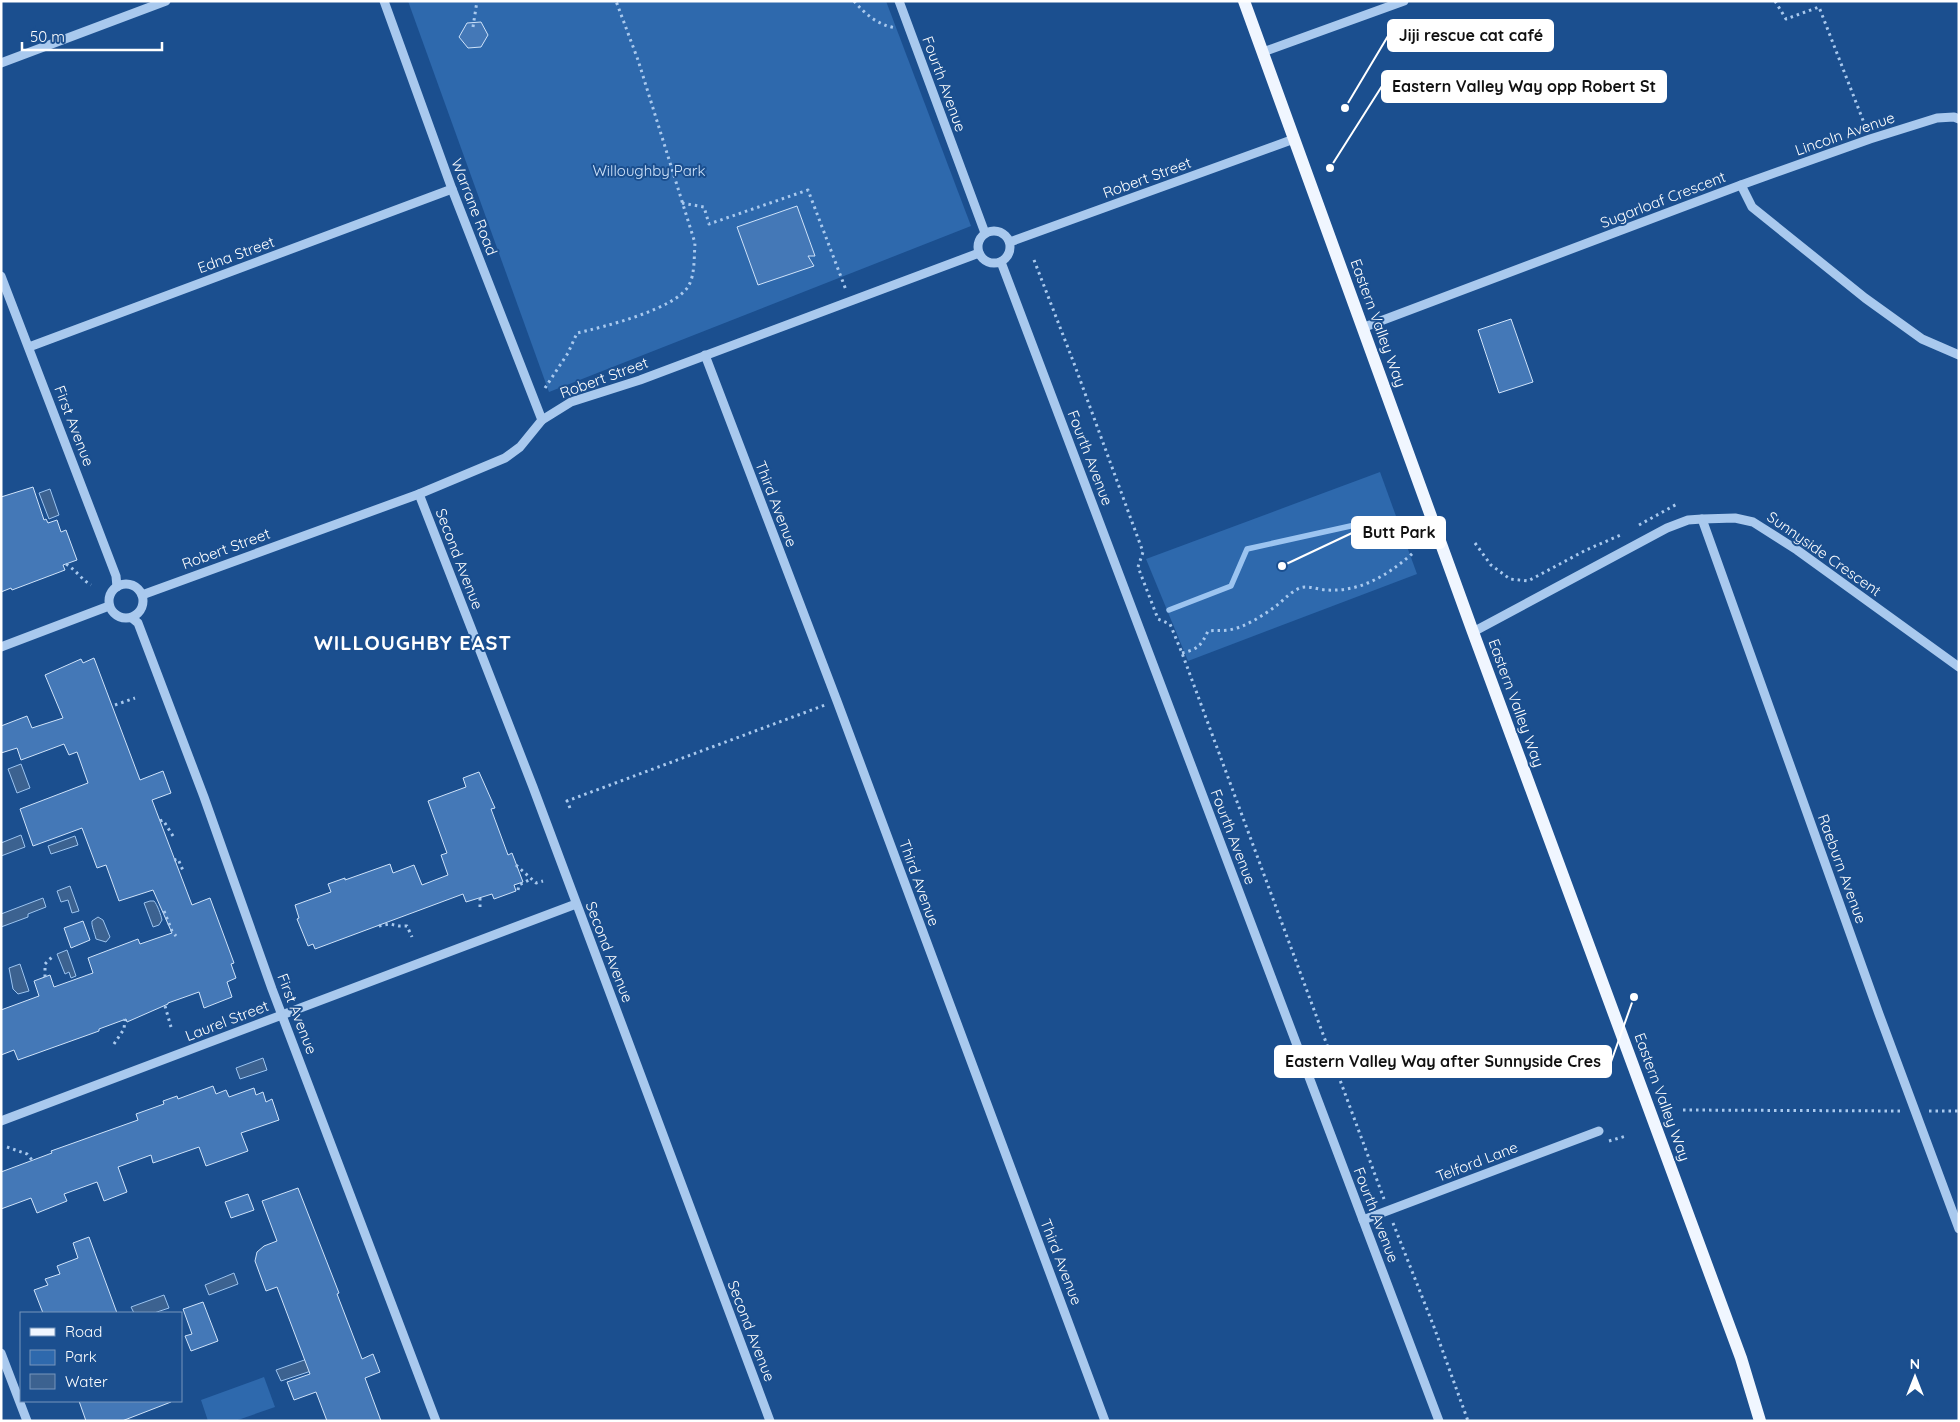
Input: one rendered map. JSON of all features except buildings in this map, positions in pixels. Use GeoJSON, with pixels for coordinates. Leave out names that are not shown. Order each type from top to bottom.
{"type":"FeatureCollection","features":[{"type":"Feature","properties":{"kind":"main road","name":"Eastern Valley Way"},"geometry":{"type":"LineString","coordinates":[[1244,1],[1473,632],[1741,1358],[1760,1419]]}},
{"type":"Feature","properties":{"kind":"street"},"geometry":{"type":"LineString","coordinates":[[1,63],[166,1]]}},
{"type":"Feature","properties":{"kind":"street","name":"Warrane Road"},"geometry":{"type":"LineString","coordinates":[[384,1],[452,189],[542,420]]}},
{"type":"Feature","properties":{"kind":"street","name":"Fourth Avenue"},"geometry":{"type":"LineString","coordinates":[[899,1],[985,233]]}},
{"type":"Feature","properties":{"kind":"street"},"geometry":{"type":"LineString","coordinates":[[1263,52],[1404,1]]}},
{"type":"Feature","properties":{"kind":"street","name":"Lincoln Avenue"},"geometry":{"type":"LineString","coordinates":[[1741,185],[1870,139],[1937,118],[1954,117],[1959,119]]}},
{"type":"Feature","properties":{"kind":"street","name":"Robert Street"},"geometry":{"type":"LineString","coordinates":[[1010,242],[1294,139]]}},
{"type":"Feature","properties":{"kind":"street","name":"Sugarloaf Crescent"},"geometry":{"type":"LineString","coordinates":[[1362,328],[1741,185],[1752,207],[1864,298],[1922,339],[1959,355]]}},
{"type":"Feature","properties":{"kind":"street","name":"Edna Street"},"geometry":{"type":"LineString","coordinates":[[29,347],[452,189]]}},
{"type":"Feature","properties":{"kind":"street"},"geometry":{"type":"LineString","coordinates":[[997,231],[1002,233],[1010,242],[1010,252],[1005,260],[996,264],[985,261],[979,253],[979,240],[985,233],[997,231]]}},
{"type":"Feature","properties":{"kind":"street","name":"Robert Street"},"geometry":{"type":"LineString","coordinates":[[142,594],[419,494],[505,458],[520,447],[542,420],[571,402],[640,380],[979,253]]}},
{"type":"Feature","properties":{"kind":"street","name":"Fourth Avenue"},"geometry":{"type":"LineString","coordinates":[[1001,262],[1439,1421]]}},
{"type":"Feature","properties":{"kind":"street","name":"First Avenue"},"geometry":{"type":"LineString","coordinates":[[1,276],[116,576],[117,587]]}},
{"type":"Feature","properties":{"kind":"street","name":"Third Avenue"},"geometry":{"type":"LineString","coordinates":[[705,355],[837,700],[1105,1421]]}},
{"type":"Feature","properties":{"kind":"street","name":"Second Avenue"},"geometry":{"type":"LineString","coordinates":[[419,494],[533,787],[770,1421]]}},
{"type":"Feature","properties":{"kind":"street","name":"Raeburn Avenue"},"geometry":{"type":"LineString","coordinates":[[1702,518],[1914,1111],[1959,1229]]}},
{"type":"Feature","properties":{"kind":"street","name":"Sunnyside Crescent"},"geometry":{"type":"LineString","coordinates":[[1473,632],[1667,528],[1688,520],[1735,518],[1753,522],[1797,550],[1959,667]]}},
{"type":"Feature","properties":{"kind":"street"},"geometry":{"type":"LineString","coordinates":[[128,584],[139,590],[142,594],[143,606],[137,615],[132,618],[121,618],[109,606],[110,596],[117,587],[128,584]]}},
{"type":"Feature","properties":{"kind":"street"},"geometry":{"type":"LineString","coordinates":[[1,647],[109,606]]}},
{"type":"Feature","properties":{"kind":"street","name":"First Avenue"},"geometry":{"type":"LineString","coordinates":[[132,618],[138,623],[204,797],[282,1015],[436,1421]]}},
{"type":"Feature","properties":{"kind":"street","name":"Laurel Street"},"geometry":{"type":"LineString","coordinates":[[1,1121],[576,904]]}},
{"type":"Feature","properties":{"kind":"street","name":"Telford Lane"},"geometry":{"type":"LineString","coordinates":[[1364,1220],[1599,1131]]}},
{"type":"Feature","properties":{"kind":"street"},"geometry":{"type":"LineString","coordinates":[[1,1353],[27,1421]]}},
{"type":"Feature","properties":{"kind":"path"},"geometry":{"type":"LineString","coordinates":[[473,27],[477,1]]}},
{"type":"Feature","properties":{"kind":"path"},"geometry":{"type":"LineString","coordinates":[[545,388],[568,353],[577,333],[612,324],[669,304],[680,297],[690,285],[695,243],[638,60],[616,1]]}},
{"type":"Feature","properties":{"kind":"path"},"geometry":{"type":"LineString","coordinates":[[854,1],[866,15],[885,26],[910,30]]}},
{"type":"Feature","properties":{"kind":"path"},"geometry":{"type":"LineString","coordinates":[[1775,1],[1786,19],[1819,7],[1870,139]]}},
{"type":"Feature","properties":{"kind":"path"},"geometry":{"type":"LineString","coordinates":[[682,204],[704,207],[709,224],[808,190],[850,301]]}},
{"type":"Feature","properties":{"kind":"path"},"geometry":{"type":"LineString","coordinates":[[1034,260],[1072,357],[1143,552],[1138,567],[1158,619],[1170,624],[1182,654],[1388,1211],[1434,1327],[1468,1421]]}},
{"type":"Feature","properties":{"kind":"path"},"geometry":{"type":"LineString","coordinates":[[1638,526],[1677,504]]}},
{"type":"Feature","properties":{"kind":"path"},"geometry":{"type":"LineString","coordinates":[[1474,543],[1491,565],[1510,579],[1528,581],[1586,550],[1630,530]]}},
{"type":"Feature","properties":{"kind":"path"},"geometry":{"type":"LineString","coordinates":[[1182,654],[1194,651],[1208,631],[1229,630],[1255,620],[1302,587],[1345,590],[1369,583],[1388,573],[1413,553]]}},
{"type":"Feature","properties":{"kind":"path"},"geometry":{"type":"LineString","coordinates":[[66,564],[78,572],[82,579],[91,585]]}},
{"type":"Feature","properties":{"kind":"path"},"geometry":{"type":"LineString","coordinates":[[115,705],[135,698]]}},
{"type":"Feature","properties":{"kind":"path"},"geometry":{"type":"LineString","coordinates":[[570,808],[567,800],[837,700]]}},
{"type":"Feature","properties":{"kind":"path"},"geometry":{"type":"LineString","coordinates":[[160,821],[163,820],[173,836]]}},
{"type":"Feature","properties":{"kind":"path"},"geometry":{"type":"LineString","coordinates":[[174,860],[178,859],[184,874]]}},
{"type":"Feature","properties":{"kind":"path"},"geometry":{"type":"LineString","coordinates":[[516,865],[536,883],[543,881]]}},
{"type":"Feature","properties":{"kind":"path"},"geometry":{"type":"LineString","coordinates":[[518,890],[520,885],[531,879]]}},
{"type":"Feature","properties":{"kind":"path"},"geometry":{"type":"LineString","coordinates":[[480,898],[480,912]]}},
{"type":"Feature","properties":{"kind":"path"},"geometry":{"type":"LineString","coordinates":[[164,912],[176,936]]}},
{"type":"Feature","properties":{"kind":"path"},"geometry":{"type":"LineString","coordinates":[[380,926],[390,924],[407,926],[412,937]]}},
{"type":"Feature","properties":{"kind":"path"},"geometry":{"type":"LineString","coordinates":[[45,977],[45,964],[53,956]]}},
{"type":"Feature","properties":{"kind":"path"},"geometry":{"type":"LineString","coordinates":[[165,1006],[171,1027]]}},
{"type":"Feature","properties":{"kind":"path"},"geometry":{"type":"LineString","coordinates":[[114,1044],[124,1029],[124,1019]]}},
{"type":"Feature","properties":{"kind":"path"},"geometry":{"type":"LineString","coordinates":[[1684,1110],[1959,1111]]}},
{"type":"Feature","properties":{"kind":"path"},"geometry":{"type":"LineString","coordinates":[[7,1147],[27,1154],[32,1160]]}},
{"type":"Feature","properties":{"kind":"green space","name":"Willoughby Park"},"geometry":{"type":"Polygon","coordinates":[[[408,1],[886,1],[971,226],[549,392],[408,1]]]}},
{"type":"Feature","properties":{"kind":"green space"},"geometry":{"type":"Polygon","coordinates":[[[1380,472],[1417,574],[1188,661],[1146,559],[1380,472]]]}},
{"type":"Feature","properties":{"kind":"green space"},"geometry":{"type":"Polygon","coordinates":[[[264,1377],[275,1407],[235,1421],[208,1421],[201,1400],[264,1377]]]}},
{"type":"Feature","properties":{"kind":"water"},"geometry":{"type":"Polygon","coordinates":[[[50,489],[59,515],[49,519],[39,493],[50,489]]]}},
{"type":"Feature","properties":{"kind":"water"},"geometry":{"type":"Polygon","coordinates":[[[21,764],[30,788],[17,793],[8,769],[21,764]]]}},
{"type":"Feature","properties":{"kind":"water"},"geometry":{"type":"Polygon","coordinates":[[[21,835],[25,847],[1,856],[1,843],[21,835]]]}},
{"type":"Feature","properties":{"kind":"water"},"geometry":{"type":"Polygon","coordinates":[[[75,836],[78,845],[51,854],[48,846],[75,836]]]}},
{"type":"Feature","properties":{"kind":"water"},"geometry":{"type":"Polygon","coordinates":[[[70,886],[79,911],[72,913],[68,900],[61,902],[57,891],[70,886]]]}},
{"type":"Feature","properties":{"kind":"water"},"geometry":{"type":"Polygon","coordinates":[[[43,898],[46,907],[28,914],[28,917],[1,927],[1,914],[43,898]]]}},
{"type":"Feature","properties":{"kind":"water"},"geometry":{"type":"Polygon","coordinates":[[[155,902],[162,920],[159,925],[153,927],[144,903],[155,902]]]}},
{"type":"Feature","properties":{"kind":"water"},"geometry":{"type":"Polygon","coordinates":[[[98,917],[103,920],[110,937],[106,942],[96,939],[92,921],[98,917]]]}},
{"type":"Feature","properties":{"kind":"water"},"geometry":{"type":"Polygon","coordinates":[[[67,950],[76,976],[71,978],[69,972],[65,974],[57,954],[67,950]]]}},
{"type":"Feature","properties":{"kind":"water"},"geometry":{"type":"Polygon","coordinates":[[[20,964],[29,991],[18,994],[13,989],[9,968],[20,964]]]}},
{"type":"Feature","properties":{"kind":"water"},"geometry":{"type":"Polygon","coordinates":[[[263,1058],[267,1070],[240,1079],[236,1068],[263,1058]]]}},
{"type":"Feature","properties":{"kind":"water"},"geometry":{"type":"Polygon","coordinates":[[[234,1273],[238,1284],[209,1295],[205,1285],[234,1273]]]}},
{"type":"Feature","properties":{"kind":"water"},"geometry":{"type":"Polygon","coordinates":[[[164,1295],[169,1308],[157,1312],[134,1312],[131,1307],[164,1295]]]}},
{"type":"Feature","properties":{"kind":"water"},"geometry":{"type":"Polygon","coordinates":[[[310,1358],[314,1370],[281,1381],[276,1370],[310,1358]]]}},
{"type":"Feature","properties":{"kind":"waterway"},"geometry":{"type":"LineString","coordinates":[[1169,610],[1231,586],[1247,549],[1382,519]]}},
{"type":"Feature","properties":{"kind":"place","name":"Jiji rescue cat café"},"geometry":{"type":"Point","coordinates":[1345,108]}},
{"type":"Feature","properties":{"kind":"place","name":"Eastern Valley Way opp Robert St"},"geometry":{"type":"Point","coordinates":[1330,168]}},
{"type":"Feature","properties":{"kind":"place","name":"Butt Park"},"geometry":{"type":"Point","coordinates":[1282,566]}},
{"type":"Feature","properties":{"kind":"place","name":"Eastern Valley Way after Sunnyside Cres"},"geometry":{"type":"Point","coordinates":[1634,997]}},
{"type":"Feature","properties":{"kind":"district","name":"WILLOUGHBY EAST"},"geometry":{"type":"Point","coordinates":[413,643]}}]}
